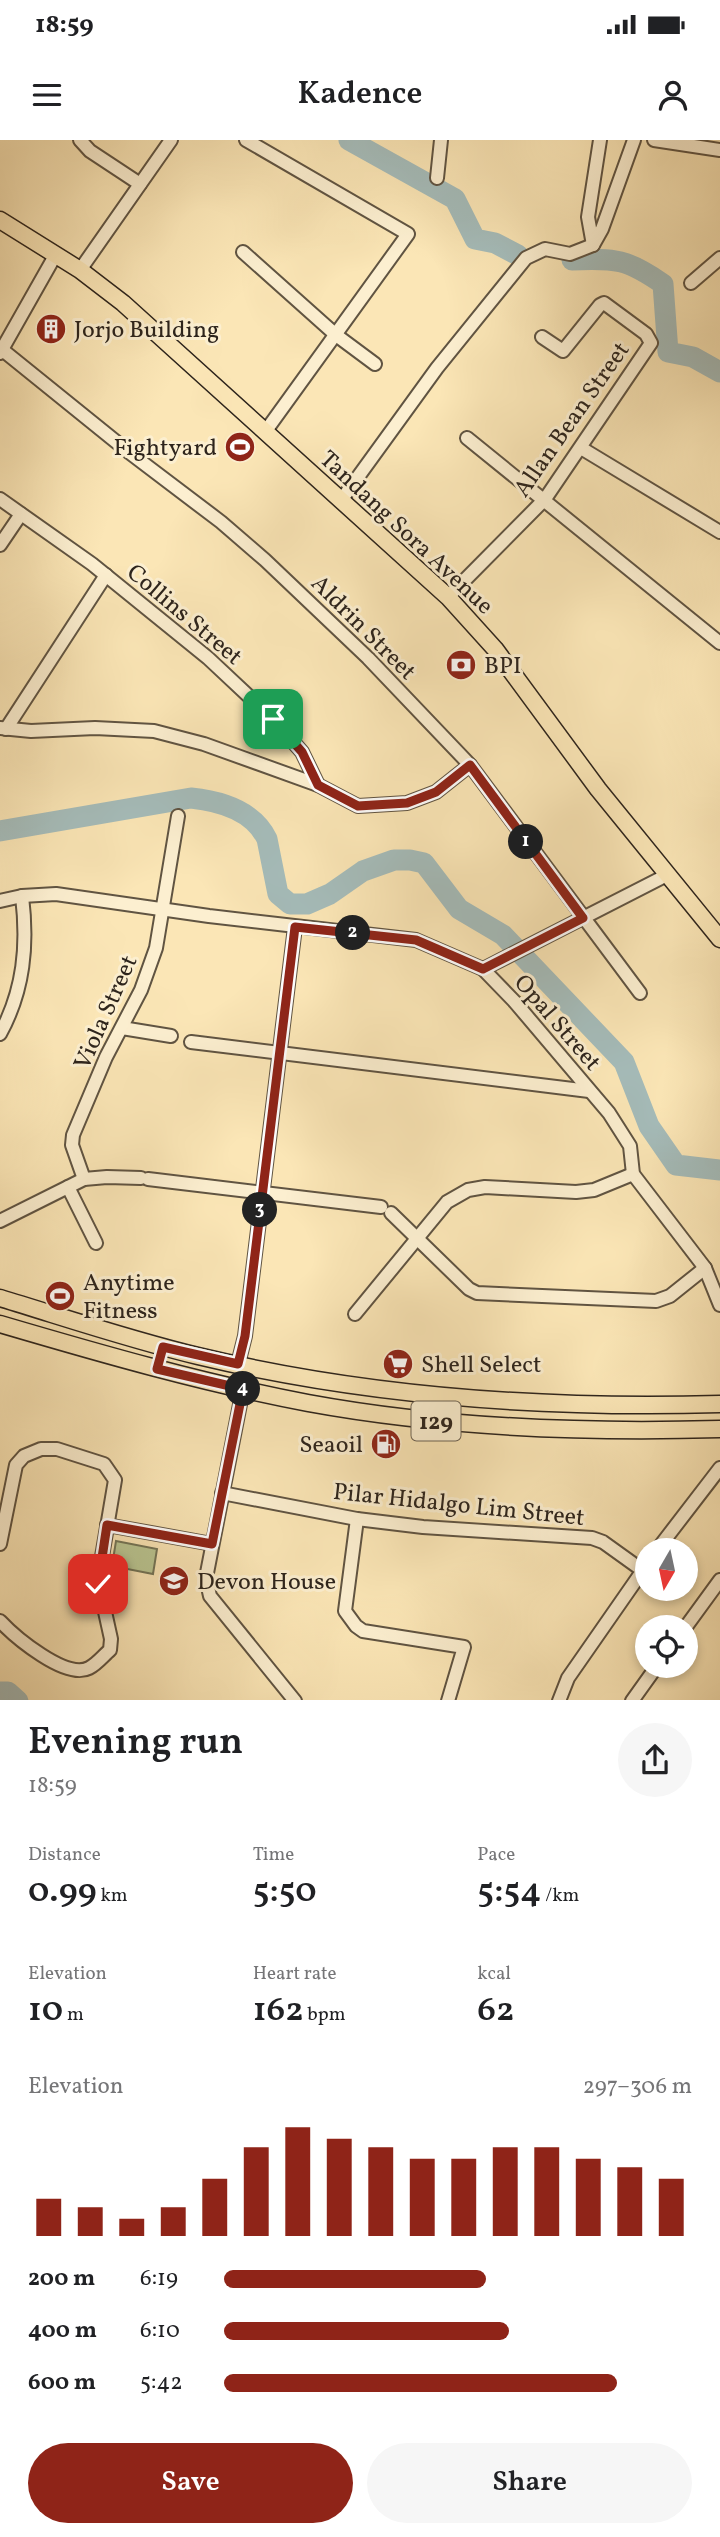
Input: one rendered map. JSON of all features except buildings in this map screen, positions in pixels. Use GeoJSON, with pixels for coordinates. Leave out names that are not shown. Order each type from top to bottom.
{"type":"FeatureCollection","features":[{"type":"Feature","properties":{"kind":"main road","name":"Tandang Sora Avenue"},"geometry":{"type":"LineString","coordinates":[[0,219],[80,270],[122,303],[448,597],[495,649],[598,789],[720,939]]}},
{"type":"Feature","properties":{"kind":"main road","name":"129"},"geometry":{"type":"LineString","coordinates":[[0,1298],[163,1347],[238,1364],[372,1388],[470,1399],[569,1405],[720,1404]]}},
{"type":"Feature","properties":{"kind":"main road","name":"129"},"geometry":{"type":"LineString","coordinates":[[0,1324],[157,1369],[243,1389],[379,1414],[448,1422],[627,1432],[720,1429]]}},
{"type":"Feature","properties":{"kind":"main road"},"geometry":{"type":"LineString","coordinates":[[157,1369],[163,1347]]}},
{"type":"Feature","properties":{"kind":"street"},"geometry":{"type":"LineString","coordinates":[[80,140],[90,151],[140,184]]}},
{"type":"Feature","properties":{"kind":"street"},"geometry":{"type":"LineString","coordinates":[[80,270],[172,140]]}},
{"type":"Feature","properties":{"kind":"street"},"geometry":{"type":"LineString","coordinates":[[246,140],[408,234],[265,432]]}},
{"type":"Feature","properties":{"kind":"street"},"geometry":{"type":"LineString","coordinates":[[437,178],[441,140]]}},
{"type":"Feature","properties":{"kind":"street"},"geometry":{"type":"LineString","coordinates":[[593,245],[588,217],[600,140]]}},
{"type":"Feature","properties":{"kind":"street"},"geometry":{"type":"LineString","coordinates":[[342,499],[437,368],[526,258],[545,249],[570,254],[593,245],[602,229],[634,140]]}},
{"type":"Feature","properties":{"kind":"street"},"geometry":{"type":"LineString","coordinates":[[654,140],[720,150]]}},
{"type":"Feature","properties":{"kind":"street"},"geometry":{"type":"LineString","coordinates":[[243,252],[335,335],[375,364]]}},
{"type":"Feature","properties":{"kind":"street"},"geometry":{"type":"LineString","coordinates":[[1,350],[56,254]]}},
{"type":"Feature","properties":{"kind":"street"},"geometry":{"type":"LineString","coordinates":[[691,283],[720,258]]}},
{"type":"Feature","properties":{"kind":"street","name":"Allan Bean Street"},"geometry":{"type":"LineString","coordinates":[[448,597],[545,499],[651,343],[646,334],[604,303],[563,351],[542,337]]}},
{"type":"Feature","properties":{"kind":"street","name":"Aldrin Street"},"geometry":{"type":"LineString","coordinates":[[1,350],[265,559],[368,658],[470,765],[640,993]]}},
{"type":"Feature","properties":{"kind":"street"},"geometry":{"type":"LineString","coordinates":[[467,438],[720,643]]}},
{"type":"Feature","properties":{"kind":"street"},"geometry":{"type":"LineString","coordinates":[[581,448],[720,532]]}},
{"type":"Feature","properties":{"kind":"street","name":"Collins Street"},"geometry":{"type":"LineString","coordinates":[[0,499],[106,575],[208,658],[273,719],[302,752],[318,785]]}},
{"type":"Feature","properties":{"kind":"street"},"geometry":{"type":"LineString","coordinates":[[0,545],[21,513]]}},
{"type":"Feature","properties":{"kind":"street"},"geometry":{"type":"LineString","coordinates":[[106,575],[3,729],[31,731],[95,728],[154,731],[204,744],[318,785],[358,806],[407,803],[436,792],[470,765]]}},
{"type":"Feature","properties":{"kind":"street","name":"Viola Street"},"geometry":{"type":"LineString","coordinates":[[84,1179],[72,1144],[73,1135],[106,1057],[141,990],[156,948],[178,817]]}},
{"type":"Feature","properties":{"kind":"street"},"geometry":{"type":"LineString","coordinates":[[483,969],[667,875]]}},
{"type":"Feature","properties":{"kind":"street","name":"Opal Street"},"geometry":{"type":"LineString","coordinates":[[0,901],[22,896],[56,894],[295,927],[416,940],[483,969],[514,1001],[609,1113],[630,1146],[633,1174],[705,1268],[720,1304]]}},
{"type":"Feature","properties":{"kind":"street"},"geometry":{"type":"LineString","coordinates":[[0,1034],[19,990],[25,959],[26,928],[22,896]]}},
{"type":"Feature","properties":{"kind":"street"},"geometry":{"type":"LineString","coordinates":[[238,1364],[245,1336],[295,927]]}},
{"type":"Feature","properties":{"kind":"street"},"geometry":{"type":"LineString","coordinates":[[122,1028],[171,1036]]}},
{"type":"Feature","properties":{"kind":"street"},"geometry":{"type":"LineString","coordinates":[[191,1042],[279,1055],[589,1091]]}},
{"type":"Feature","properties":{"kind":"street"},"geometry":{"type":"LineString","coordinates":[[355,1314],[447,1202],[468,1190],[485,1187],[576,1192],[594,1190],[633,1174]]}},
{"type":"Feature","properties":{"kind":"street"},"geometry":{"type":"LineString","coordinates":[[0,1221],[84,1179],[144,1179],[386,1210],[419,1238],[469,1289],[477,1293],[656,1301],[670,1296],[705,1268]]}},
{"type":"Feature","properties":{"kind":"street"},"geometry":{"type":"LineString","coordinates":[[68,1187],[96,1243]]}},
{"type":"Feature","properties":{"kind":"street"},"geometry":{"type":"LineString","coordinates":[[243,1389],[206,1578],[210,1596],[295,1700]]}},
{"type":"Feature","properties":{"kind":"street"},"geometry":{"type":"LineString","coordinates":[[0,1544],[16,1465],[24,1456],[41,1449],[57,1449],[103,1464],[111,1473],[115,1480],[98,1580],[111,1639],[110,1650],[88,1669],[75,1670],[48,1660],[0,1621]]}},
{"type":"Feature","properties":{"kind":"street"},"geometry":{"type":"LineString","coordinates":[[666,1538],[720,1468]]}},
{"type":"Feature","properties":{"kind":"street","name":"Pilar Hidalgo Lim Street"},"geometry":{"type":"LineString","coordinates":[[222,1493],[357,1519],[423,1527],[592,1538],[635,1561]]}},
{"type":"Feature","properties":{"kind":"street"},"geometry":{"type":"LineString","coordinates":[[357,1519],[345,1611],[348,1617],[363,1631],[464,1647],[448,1700]]}},
{"type":"Feature","properties":{"kind":"street"},"geometry":{"type":"LineString","coordinates":[[107,1525],[212,1544]]}},
{"type":"Feature","properties":{"kind":"street"},"geometry":{"type":"LineString","coordinates":[[694,1615],[720,1580]]}},
{"type":"Feature","properties":{"kind":"street"},"geometry":{"type":"LineString","coordinates":[[559,1700],[568,1678],[635,1581]]}},
{"type":"Feature","properties":{"kind":"street"},"geometry":{"type":"LineString","coordinates":[[632,1700],[648,1678]]}},
{"type":"Feature","properties":{"kind":"green space"},"geometry":{"type":"Polygon","coordinates":[[[116,1541],[157,1549],[153,1574],[112,1566],[116,1541]]]}},
{"type":"Feature","properties":{"kind":"waterway"},"geometry":{"type":"LineString","coordinates":[[349,140],[455,199],[475,239],[495,243],[518,255]]}},
{"type":"Feature","properties":{"kind":"waterway"},"geometry":{"type":"LineString","coordinates":[[572,260],[600,259],[620,262],[640,269],[663,284],[668,352],[693,357],[720,372]]}},
{"type":"Feature","properties":{"kind":"waterway"},"geometry":{"type":"LineString","coordinates":[[0,831],[191,798],[213,802],[244,814],[261,829],[267,839],[278,894],[290,904],[307,904],[330,894],[363,871],[394,860],[424,863],[459,909],[503,935],[624,1062],[649,1126],[676,1165],[720,1170]]}},
{"type":"Feature","properties":{"kind":"waterway"},"geometry":{"type":"LineString","coordinates":[[0,1692],[8,1692],[17,1700]]}},
{"type":"Feature","properties":{"kind":"place","name":"Jorjo Building"},"geometry":{"type":"Point","coordinates":[51,329]}},
{"type":"Feature","properties":{"kind":"place","name":"Fightyard"},"geometry":{"type":"Point","coordinates":[240,447]}},
{"type":"Feature","properties":{"kind":"place","name":"BPI"},"geometry":{"type":"Point","coordinates":[461,665]}},
{"type":"Feature","properties":{"kind":"place","name":"Anytime Fitness"},"geometry":{"type":"Point","coordinates":[60,1296]}},
{"type":"Feature","properties":{"kind":"place","name":"Shell Select"},"geometry":{"type":"Point","coordinates":[398,1364]}},
{"type":"Feature","properties":{"kind":"place","name":"Seaoil"},"geometry":{"type":"Point","coordinates":[386,1444]}},
{"type":"Feature","properties":{"kind":"place","name":"Devon House"},"geometry":{"type":"Point","coordinates":[174,1581]}},
{"type":"Feature","properties":{"kind":"route"},"geometry":{"type":"LineString","coordinates":[[98,1584],[107,1525],[212,1544],[243,1389],[157,1369],[163,1347],[238,1364],[245,1336],[295,927],[416,940],[483,969],[583,918],[470,765],[436,792],[407,803],[358,806],[318,785],[302,752],[273,719]]}}]}
